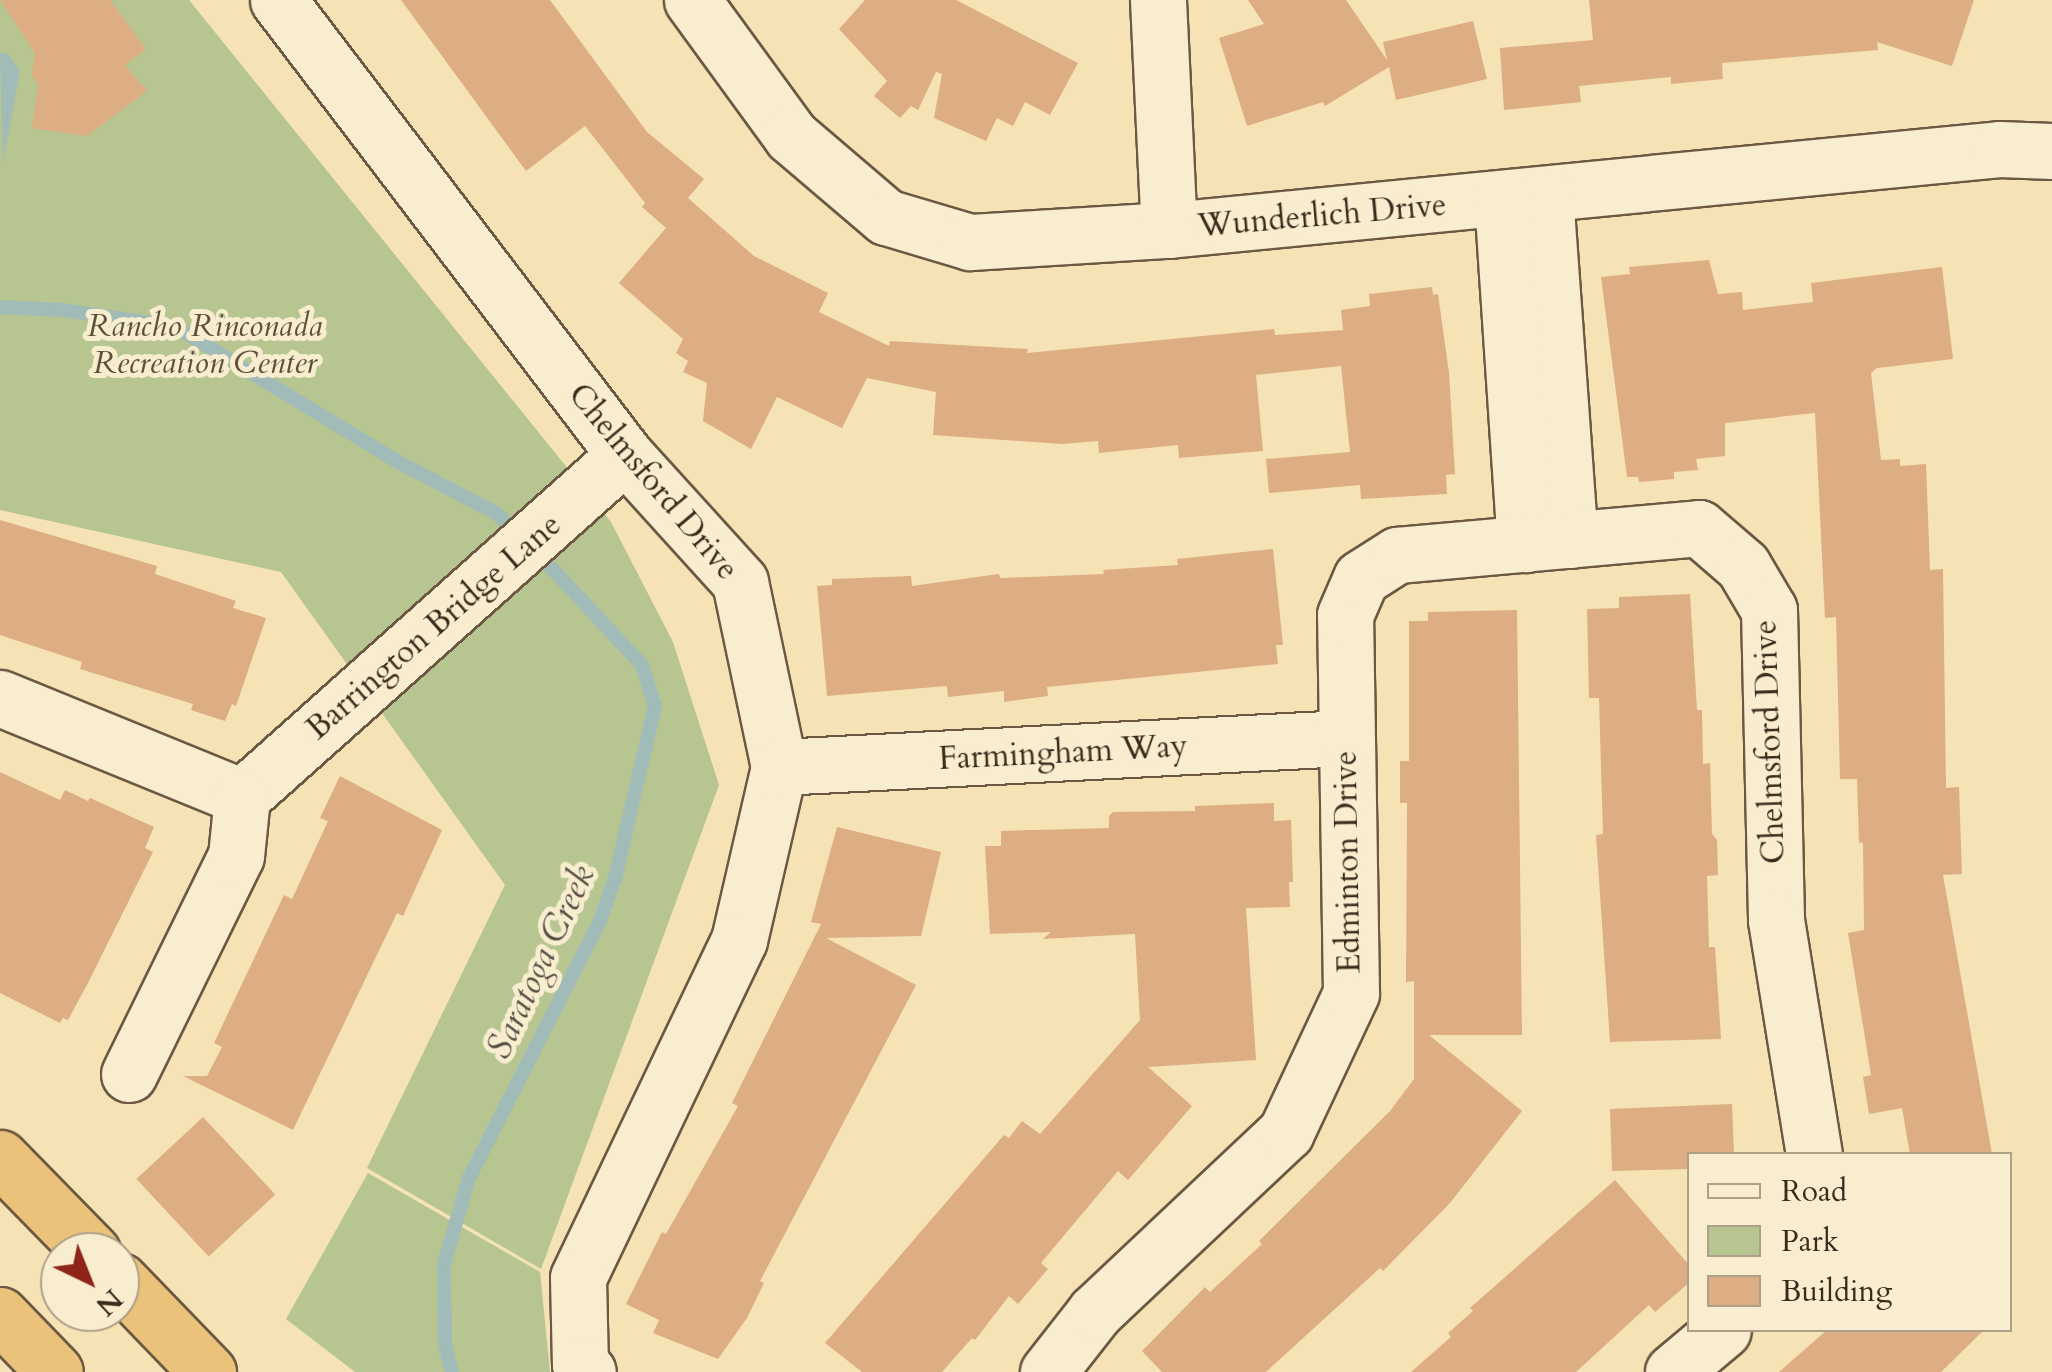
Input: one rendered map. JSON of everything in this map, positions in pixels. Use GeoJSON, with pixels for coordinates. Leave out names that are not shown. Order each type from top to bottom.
{"type":"FeatureCollection","features":[{"type":"Feature","properties":{"kind":"highway"},"geometry":{"type":"LineString","coordinates":[[0,1158],[72,1232]]}},
{"type":"Feature","properties":{"kind":"highway"},"geometry":{"type":"LineString","coordinates":[[140,1302],[208,1372]]}},
{"type":"Feature","properties":{"kind":"highway"},"geometry":{"type":"LineString","coordinates":[[0,1315],[46,1367]]}},
{"type":"Feature","properties":{"kind":"street","name":"Chelmsford Drive"},"geometry":{"type":"LineString","coordinates":[[278,0],[608,472],[740,582],[780,767],[739,940],[578,1278],[580,1364],[588,1372]]}},
{"type":"Feature","properties":{"kind":"street","name":"Wunderlich Drive"},"geometry":{"type":"LineString","coordinates":[[692,0],[791,136],[886,216],[970,242],[1170,230],[1999,149],[2052,150]]}},
{"type":"Feature","properties":{"kind":"street"},"geometry":{"type":"LineString","coordinates":[[1158,0],[1170,230]]}},
{"type":"Feature","properties":{"kind":"street"},"geometry":{"type":"LineString","coordinates":[[1524,197],[1548,542]]}},
{"type":"Feature","properties":{"kind":"street","name":"Barrington Bridge Lane"},"geometry":{"type":"LineString","coordinates":[[242,797],[608,472]]}},
{"type":"Feature","properties":{"kind":"street","name":"Chelmsford Drive"},"geometry":{"type":"LineString","coordinates":[[1548,542],[1699,528],[1742,566],[1769,610],[1776,920],[1814,1152]]}},
{"type":"Feature","properties":{"kind":"street","name":"Edminton Drive"},"geometry":{"type":"LineString","coordinates":[[1048,1372],[1095,1312],[1286,1132],[1350,993],[1344,616],[1362,578],[1396,555],[1548,542]]}},
{"type":"Feature","properties":{"kind":"street"},"geometry":{"type":"LineString","coordinates":[[0,698],[242,797],[236,856],[129,1074]]}},
{"type":"Feature","properties":{"kind":"street","name":"Farmingham Way"},"geometry":{"type":"LineString","coordinates":[[780,767],[1346,738]]}},
{"type":"Feature","properties":{"kind":"street"},"geometry":{"type":"LineString","coordinates":[[1673,1372],[1720,1332]]}},
{"type":"Feature","properties":{"kind":"green space","name":"Rancho Rinconada Recreation Center"},"geometry":{"type":"Polygon","coordinates":[[[0,0],[189,0],[611,522],[673,642],[719,785],[541,1269],[367,1168],[505,885],[281,572],[0,510],[0,0]]]}},
{"type":"Feature","properties":{"kind":"green space"},"geometry":{"type":"Polygon","coordinates":[[[368,1173],[540,1272],[550,1372],[355,1372],[286,1319],[368,1173]]]}},
{"type":"Feature","properties":{"kind":"water"},"geometry":{"type":"Polygon","coordinates":[[[0,53],[9,55],[20,71],[3,161],[0,53]]]}},
{"type":"Feature","properties":{"kind":"building"},"geometry":{"type":"Polygon","coordinates":[[[0,0],[110,0],[146,49],[125,65],[147,91],[87,136],[32,128],[38,85],[32,75],[35,53],[0,0]]]}},
{"type":"Feature","properties":{"kind":"building"},"geometry":{"type":"Polygon","coordinates":[[[401,0],[550,0],[647,132],[704,179],[688,198],[754,256],[828,293],[819,312],[889,346],[890,341],[1028,349],[1027,353],[1274,329],[1275,335],[1343,330],[1341,310],[1370,306],[1369,294],[1432,287],[1433,295],[1438,294],[1449,373],[1455,474],[1446,475],[1447,494],[1361,499],[1360,485],[1269,493],[1266,459],[1350,452],[1341,366],[1256,375],[1263,451],[1179,458],[1178,445],[1099,453],[1098,441],[1062,444],[933,435],[936,392],[867,378],[842,428],[777,397],[751,449],[703,421],[707,383],[683,372],[688,361],[676,353],[683,339],[619,283],[666,228],[642,207],[645,203],[585,126],[526,171],[401,0]]]}},
{"type":"Feature","properties":{"kind":"building"},"geometry":{"type":"Polygon","coordinates":[[[865,0],[956,0],[1078,63],[1050,115],[1025,102],[1013,126],[997,118],[986,141],[934,118],[942,74],[936,72],[918,110],[911,106],[900,118],[874,96],[887,81],[839,29],[865,0]]]}},
{"type":"Feature","properties":{"kind":"building"},"geometry":{"type":"Polygon","coordinates":[[[1248,0],[1346,0],[1387,60],[1383,42],[1473,21],[1487,79],[1396,100],[1389,67],[1325,106],[1323,102],[1247,126],[1219,38],[1264,24],[1248,0]]]}},
{"type":"Feature","properties":{"kind":"building"},"geometry":{"type":"Polygon","coordinates":[[[1589,0],[1974,0],[1952,66],[1877,42],[1878,50],[1722,63],[1723,79],[1671,84],[1671,77],[1579,86],[1581,102],[1504,110],[1500,48],[1593,40],[1589,0]]]}},
{"type":"Feature","properties":{"kind":"building"},"geometry":{"type":"Polygon","coordinates":[[[1709,260],[1718,294],[1742,292],[1743,310],[1813,302],[1811,283],[1942,267],[1953,359],[1877,368],[1871,373],[1881,460],[1900,459],[1900,466],[1926,464],[1930,570],[1943,569],[1946,788],[1959,787],[1962,874],[1943,875],[1992,1152],[1910,1152],[1902,1108],[1869,1114],[1863,1077],[1871,1075],[1848,933],[1864,930],[1863,842],[1859,843],[1857,779],[1840,779],[1836,617],[1825,618],[1815,413],[1725,423],[1725,456],[1696,459],[1698,470],[1674,472],[1674,479],[1639,482],[1638,477],[1627,477],[1601,277],[1630,274],[1629,267],[1709,260]]]}},
{"type":"Feature","properties":{"kind":"building"},"geometry":{"type":"Polygon","coordinates":[[[0,520],[157,566],[155,574],[236,601],[233,608],[266,618],[236,706],[232,704],[225,721],[191,710],[193,704],[80,669],[82,662],[0,635],[0,520]]]}},
{"type":"Feature","properties":{"kind":"building"},"geometry":{"type":"Polygon","coordinates":[[[1273,549],[1283,645],[1276,645],[1278,664],[1047,687],[1048,696],[1004,702],[1004,691],[948,697],[947,686],[827,696],[817,586],[832,585],[832,579],[911,576],[912,586],[999,574],[1000,578],[1104,574],[1103,570],[1178,565],[1177,559],[1273,549]]]}},
{"type":"Feature","properties":{"kind":"building"},"geometry":{"type":"Polygon","coordinates":[[[1690,594],[1697,710],[1702,710],[1703,764],[1710,763],[1712,834],[1717,840],[1718,875],[1707,876],[1709,947],[1715,947],[1721,1039],[1610,1042],[1596,835],[1603,834],[1599,698],[1589,698],[1587,609],[1619,608],[1619,597],[1690,594]]]}},
{"type":"Feature","properties":{"kind":"building"},"geometry":{"type":"Polygon","coordinates":[[[1517,610],[1522,1035],[1429,1035],[1522,1111],[1450,1203],[1383,1271],[1380,1268],[1266,1372],[1162,1372],[1142,1351],[1205,1287],[1210,1292],[1262,1244],[1259,1241],[1390,1111],[1414,1079],[1414,981],[1406,982],[1407,803],[1400,803],[1400,761],[1409,761],[1409,621],[1428,621],[1428,612],[1517,610]]]}},
{"type":"Feature","properties":{"kind":"building"},"geometry":{"type":"Polygon","coordinates":[[[0,772],[60,800],[65,790],[154,827],[145,848],[153,852],[68,1020],[63,1018],[60,1023],[0,993],[0,772]]]}},
{"type":"Feature","properties":{"kind":"building"},"geometry":{"type":"Polygon","coordinates":[[[340,776],[442,830],[403,916],[397,913],[293,1130],[183,1076],[207,1076],[222,1047],[214,1043],[284,895],[292,899],[328,821],[320,818],[340,776]]]}},
{"type":"Feature","properties":{"kind":"building"},"geometry":{"type":"Polygon","coordinates":[[[1274,803],[1274,821],[1291,820],[1293,882],[1289,882],[1290,907],[1246,908],[1256,1060],[1148,1067],[1192,1106],[1128,1180],[1118,1171],[1041,1263],[1048,1269],[1018,1304],[1009,1296],[975,1340],[972,1338],[942,1372],[862,1372],[825,1343],[1004,1135],[1009,1138],[1022,1121],[1040,1134],[1140,1020],[1135,934],[1043,939],[1051,932],[990,934],[985,846],[1001,846],[1001,831],[1109,828],[1113,812],[1195,811],[1195,806],[1274,803]]]}},
{"type":"Feature","properties":{"kind":"building"},"geometry":{"type":"Polygon","coordinates":[[[837,827],[941,852],[921,936],[826,938],[916,985],[760,1281],[764,1283],[747,1318],[718,1359],[653,1333],[659,1320],[626,1304],[662,1232],[666,1234],[738,1106],[732,1103],[821,924],[811,922],[837,827]]]}},
{"type":"Feature","properties":{"kind":"building"},"geometry":{"type":"Polygon","coordinates":[[[1732,1104],[1734,1152],[1687,1152],[1687,1169],[1612,1171],[1610,1109],[1732,1104]]]}},
{"type":"Feature","properties":{"kind":"building"},"geometry":{"type":"Polygon","coordinates":[[[203,1117],[275,1195],[209,1257],[136,1179],[203,1117]]]}},
{"type":"Feature","properties":{"kind":"building"},"geometry":{"type":"Polygon","coordinates":[[[1615,1180],[1687,1263],[1687,1285],[1655,1312],[1649,1305],[1576,1372],[1411,1372],[1451,1337],[1448,1333],[1473,1311],[1470,1308],[1615,1180]]]}},
{"type":"Feature","properties":{"kind":"building"},"geometry":{"type":"Polygon","coordinates":[[[1825,1332],[1982,1332],[1941,1372],[1779,1372],[1825,1332]]]}},
{"type":"Feature","properties":{"kind":"waterway","name":"Saratoga Creek"},"geometry":{"type":"LineString","coordinates":[[0,307],[62,310],[176,327],[396,461],[496,513],[519,535]]}},
{"type":"Feature","properties":{"kind":"waterway","name":"Saratoga Creek"},"geometry":{"type":"LineString","coordinates":[[452,1372],[445,1345],[444,1264],[469,1178],[599,923],[615,878],[655,706],[642,665],[534,549]]}}]}
